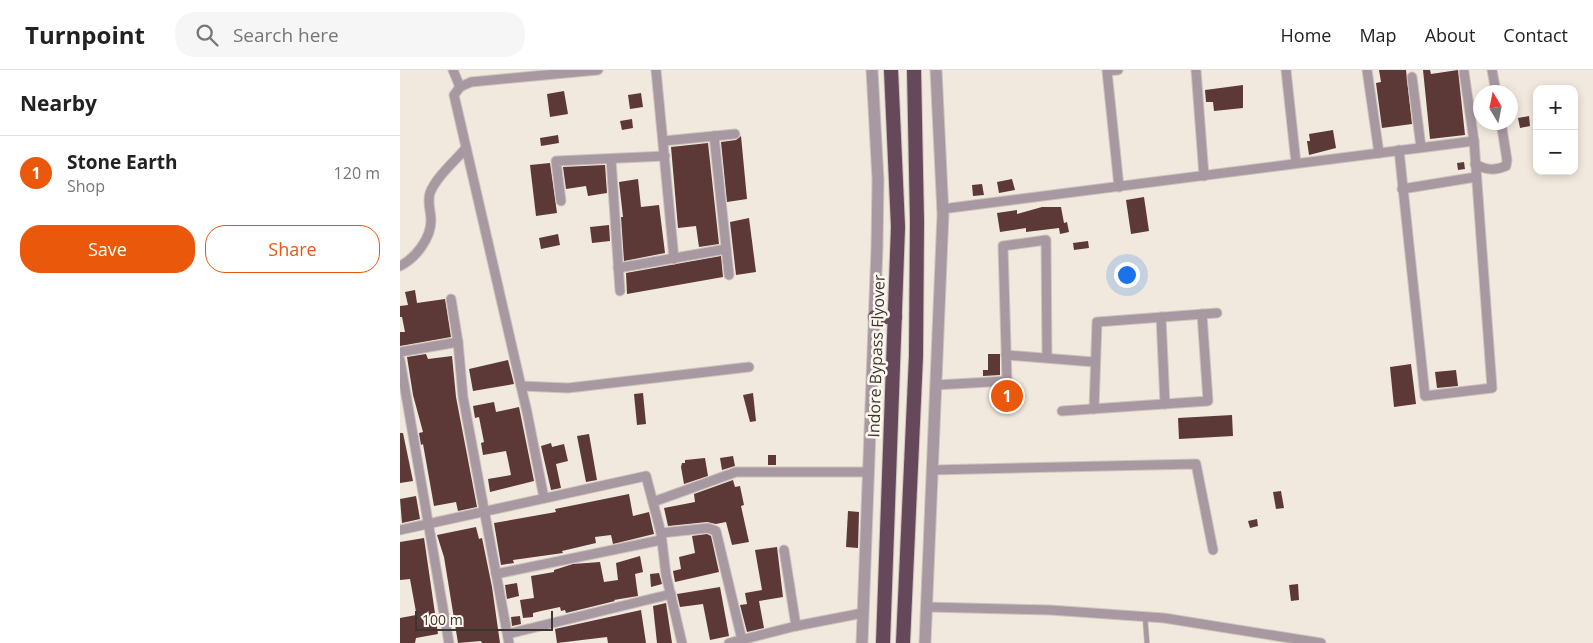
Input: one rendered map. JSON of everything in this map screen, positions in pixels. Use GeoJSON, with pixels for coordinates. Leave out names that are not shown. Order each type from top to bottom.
{"type":"FeatureCollection","features":[{"type":"Feature","properties":{"kind":"highway","name":"Indore Bypass Flyover"},"geometry":{"type":"LineString","coordinates":[[883,643],[898,227],[891,70]]}},
{"type":"Feature","properties":{"kind":"highway"},"geometry":{"type":"LineString","coordinates":[[903,643],[916,356],[917,266],[914,70]]}},
{"type":"Feature","properties":{"kind":"highway"},"geometry":{"type":"LineString","coordinates":[[875,317],[895,317]]}},
{"type":"Feature","properties":{"kind":"street"},"geometry":{"type":"LineString","coordinates":[[453,70],[460,86]]}},
{"type":"Feature","properties":{"kind":"street"},"geometry":{"type":"LineString","coordinates":[[544,498],[521,386],[454,95],[460,86],[471,82],[556,72],[598,70]]}},
{"type":"Feature","properties":{"kind":"street"},"geometry":{"type":"LineString","coordinates":[[656,70],[674,259]]}},
{"type":"Feature","properties":{"kind":"street"},"geometry":{"type":"LineString","coordinates":[[862,643],[875,317],[878,180],[872,70]]}},
{"type":"Feature","properties":{"kind":"street"},"geometry":{"type":"LineString","coordinates":[[925,643],[942,209],[936,70]]}},
{"type":"Feature","properties":{"kind":"street"},"geometry":{"type":"LineString","coordinates":[[1118,70],[1107,71],[1120,187]]}},
{"type":"Feature","properties":{"kind":"street"},"geometry":{"type":"LineString","coordinates":[[1196,70],[1204,176]]}},
{"type":"Feature","properties":{"kind":"street"},"geometry":{"type":"LineString","coordinates":[[1286,70],[1296,163]]}},
{"type":"Feature","properties":{"kind":"street"},"geometry":{"type":"LineString","coordinates":[[1367,70],[1379,153]]}},
{"type":"Feature","properties":{"kind":"street"},"geometry":{"type":"LineString","coordinates":[[1492,70],[1495,85]]}},
{"type":"Feature","properties":{"kind":"street"},"geometry":{"type":"LineString","coordinates":[[1399,150],[1425,396],[1492,388],[1474,141],[1464,72]]}},
{"type":"Feature","properties":{"kind":"street"},"geometry":{"type":"LineString","coordinates":[[1412,78],[1421,148]]}},
{"type":"Feature","properties":{"kind":"street"},"geometry":{"type":"LineString","coordinates":[[1475,164],[1484,169],[1496,170],[1506,166],[1507,160],[1502,130]]}},
{"type":"Feature","properties":{"kind":"street"},"geometry":{"type":"LineString","coordinates":[[663,141],[735,134]]}},
{"type":"Feature","properties":{"kind":"street"},"geometry":{"type":"LineString","coordinates":[[714,136],[729,274]]}},
{"type":"Feature","properties":{"kind":"street"},"geometry":{"type":"LineString","coordinates":[[942,209],[1474,141]]}},
{"type":"Feature","properties":{"kind":"street"},"geometry":{"type":"LineString","coordinates":[[400,266],[408,262],[427,240],[431,220],[428,201],[431,191],[466,148]]}},
{"type":"Feature","properties":{"kind":"street"},"geometry":{"type":"LineString","coordinates":[[561,201],[556,161],[665,156]]}},
{"type":"Feature","properties":{"kind":"street"},"geometry":{"type":"LineString","coordinates":[[611,158],[620,291]]}},
{"type":"Feature","properties":{"kind":"street"},"geometry":{"type":"LineString","coordinates":[[1402,189],[1476,177]]}},
{"type":"Feature","properties":{"kind":"street"},"geometry":{"type":"LineString","coordinates":[[936,385],[1007,381],[1003,246],[1046,240],[1048,357]]}},
{"type":"Feature","properties":{"kind":"street"},"geometry":{"type":"LineString","coordinates":[[618,268],[726,249]]}},
{"type":"Feature","properties":{"kind":"street"},"geometry":{"type":"LineString","coordinates":[[451,300],[458,342],[463,398],[508,638],[671,594]]}},
{"type":"Feature","properties":{"kind":"street"},"geometry":{"type":"LineString","coordinates":[[1094,409],[1094,362],[1097,322],[1217,313]]}},
{"type":"Feature","properties":{"kind":"street"},"geometry":{"type":"LineString","coordinates":[[1062,411],[1208,401],[1202,314]]}},
{"type":"Feature","properties":{"kind":"street"},"geometry":{"type":"LineString","coordinates":[[1161,317],[1165,404]]}},
{"type":"Feature","properties":{"kind":"street"},"geometry":{"type":"LineString","coordinates":[[400,352],[458,342]]}},
{"type":"Feature","properties":{"kind":"street"},"geometry":{"type":"LineString","coordinates":[[1006,355],[1094,362]]}},
{"type":"Feature","properties":{"kind":"street"},"geometry":{"type":"LineString","coordinates":[[400,360],[430,524],[449,643]]}},
{"type":"Feature","properties":{"kind":"street"},"geometry":{"type":"LineString","coordinates":[[521,386],[568,388],[749,367]]}},
{"type":"Feature","properties":{"kind":"street"},"geometry":{"type":"LineString","coordinates":[[932,470],[1196,464],[1213,550]]}},
{"type":"Feature","properties":{"kind":"street"},"geometry":{"type":"LineString","coordinates":[[653,502],[736,472],[869,472]]}},
{"type":"Feature","properties":{"kind":"street"},"geometry":{"type":"LineString","coordinates":[[400,530],[646,476],[661,536],[666,576],[682,643]]}},
{"type":"Feature","properties":{"kind":"street"},"geometry":{"type":"LineString","coordinates":[[496,574],[661,536],[708,528],[716,531],[742,640]]}},
{"type":"Feature","properties":{"kind":"street"},"geometry":{"type":"LineString","coordinates":[[784,550],[796,626]]}},
{"type":"Feature","properties":{"kind":"street"},"geometry":{"type":"LineString","coordinates":[[926,607],[1050,610],[1146,617],[1262,632],[1321,643]]}},
{"type":"Feature","properties":{"kind":"street"},"geometry":{"type":"LineString","coordinates":[[729,643],[796,626],[863,613]]}},
{"type":"Feature","properties":{"kind":"lane"},"geometry":{"type":"LineString","coordinates":[[1146,617],[1146,643]]}},
{"type":"Feature","properties":{"kind":"building"},"geometry":{"type":"Polygon","coordinates":[[[1379,70],[1406,70],[1412,124],[1382,128],[1376,83],[1381,82],[1379,70]]]}},
{"type":"Feature","properties":{"kind":"building"},"geometry":{"type":"Polygon","coordinates":[[[1423,70],[1430,70],[1431,74],[1458,70],[1465,135],[1430,139],[1423,70]]]}},
{"type":"Feature","properties":{"kind":"building"},"geometry":{"type":"Polygon","coordinates":[[[1243,85],[1243,108],[1214,111],[1213,102],[1206,102],[1205,90],[1243,85]]]}},
{"type":"Feature","properties":{"kind":"building"},"geometry":{"type":"Polygon","coordinates":[[[564,91],[568,114],[550,117],[547,94],[564,91]]]}},
{"type":"Feature","properties":{"kind":"building"},"geometry":{"type":"Polygon","coordinates":[[[641,93],[643,107],[630,109],[628,95],[641,93]]]}},
{"type":"Feature","properties":{"kind":"building"},"geometry":{"type":"Polygon","coordinates":[[[1529,116],[1530,126],[1520,128],[1518,118],[1529,116]]]}},
{"type":"Feature","properties":{"kind":"building"},"geometry":{"type":"Polygon","coordinates":[[[632,119],[633,128],[622,130],[620,121],[632,119]]]}},
{"type":"Feature","properties":{"kind":"building"},"geometry":{"type":"Polygon","coordinates":[[[1333,130],[1336,148],[1309,155],[1307,141],[1310,141],[1309,134],[1333,130]]]}},
{"type":"Feature","properties":{"kind":"building"},"geometry":{"type":"Polygon","coordinates":[[[558,135],[559,143],[541,146],[540,138],[558,135]]]}},
{"type":"Feature","properties":{"kind":"building"},"geometry":{"type":"Polygon","coordinates":[[[741,136],[747,199],[727,202],[721,142],[736,140],[741,136]]]}},
{"type":"Feature","properties":{"kind":"building"},"geometry":{"type":"Polygon","coordinates":[[[708,143],[719,244],[699,247],[696,226],[678,228],[671,147],[708,143]]]}},
{"type":"Feature","properties":{"kind":"building"},"geometry":{"type":"Polygon","coordinates":[[[1464,162],[1465,169],[1458,170],[1457,163],[1464,162]]]}},
{"type":"Feature","properties":{"kind":"building"},"geometry":{"type":"Polygon","coordinates":[[[550,163],[557,213],[536,216],[530,165],[550,163]]]}},
{"type":"Feature","properties":{"kind":"building"},"geometry":{"type":"Polygon","coordinates":[[[605,165],[607,193],[588,196],[586,186],[566,189],[563,167],[605,165]]]}},
{"type":"Feature","properties":{"kind":"building"},"geometry":{"type":"Polygon","coordinates":[[[638,179],[641,207],[659,205],[665,253],[624,261],[621,217],[623,217],[619,182],[638,179]]]}},
{"type":"Feature","properties":{"kind":"building"},"geometry":{"type":"Polygon","coordinates":[[[1012,179],[1015,190],[999,193],[997,182],[1012,179]]]}},
{"type":"Feature","properties":{"kind":"building"},"geometry":{"type":"Polygon","coordinates":[[[982,184],[984,195],[973,196],[972,185],[982,184]]]}},
{"type":"Feature","properties":{"kind":"building"},"geometry":{"type":"Polygon","coordinates":[[[1144,197],[1149,231],[1131,234],[1126,200],[1144,197]]]}},
{"type":"Feature","properties":{"kind":"building"},"geometry":{"type":"Polygon","coordinates":[[[1042,207],[1061,207],[1064,223],[1067,222],[1069,232],[1060,234],[1059,228],[1026,232],[1026,228],[1000,232],[997,213],[1017,210],[1017,214],[1042,207]]]}},
{"type":"Feature","properties":{"kind":"building"},"geometry":{"type":"Polygon","coordinates":[[[749,218],[756,272],[736,275],[730,222],[749,218]]]}},
{"type":"Feature","properties":{"kind":"building"},"geometry":{"type":"Polygon","coordinates":[[[609,225],[610,241],[592,243],[590,227],[609,225]]]}},
{"type":"Feature","properties":{"kind":"building"},"geometry":{"type":"Polygon","coordinates":[[[558,234],[560,245],[541,249],[539,238],[558,234]]]}},
{"type":"Feature","properties":{"kind":"building"},"geometry":{"type":"Polygon","coordinates":[[[1088,241],[1089,248],[1074,250],[1073,243],[1088,241]]]}},
{"type":"Feature","properties":{"kind":"building"},"geometry":{"type":"Polygon","coordinates":[[[721,256],[723,277],[627,294],[626,273],[721,256]]]}},
{"type":"Feature","properties":{"kind":"building"},"geometry":{"type":"Polygon","coordinates":[[[415,290],[417,303],[445,299],[451,337],[400,346],[400,332],[405,332],[402,317],[400,317],[400,306],[408,305],[405,292],[415,290]]]}},
{"type":"Feature","properties":{"kind":"building"},"geometry":{"type":"Polygon","coordinates":[[[426,354],[428,359],[452,356],[456,397],[477,507],[458,511],[456,502],[434,506],[423,444],[421,445],[419,433],[423,432],[413,395],[407,357],[426,354]]]}},
{"type":"Feature","properties":{"kind":"building"},"geometry":{"type":"Polygon","coordinates":[[[988,354],[1000,354],[1000,375],[983,376],[983,370],[988,370],[988,354]]]}},
{"type":"Feature","properties":{"kind":"building"},"geometry":{"type":"Polygon","coordinates":[[[508,360],[514,384],[473,391],[469,369],[508,360]]]}},
{"type":"Feature","properties":{"kind":"building"},"geometry":{"type":"Polygon","coordinates":[[[1411,364],[1416,404],[1394,407],[1390,367],[1411,364]]]}},
{"type":"Feature","properties":{"kind":"building"},"geometry":{"type":"Polygon","coordinates":[[[1456,370],[1458,386],[1437,388],[1435,372],[1456,370]]]}},
{"type":"Feature","properties":{"kind":"building"},"geometry":{"type":"Polygon","coordinates":[[[643,393],[646,424],[637,425],[634,394],[643,393]]]}},
{"type":"Feature","properties":{"kind":"building"},"geometry":{"type":"Polygon","coordinates":[[[753,393],[756,421],[750,422],[743,395],[753,393]]]}},
{"type":"Feature","properties":{"kind":"building"},"geometry":{"type":"Polygon","coordinates":[[[494,402],[496,412],[519,407],[534,481],[490,492],[488,479],[511,475],[506,451],[483,455],[481,443],[484,442],[479,417],[475,418],[473,406],[494,402]]]}},
{"type":"Feature","properties":{"kind":"building"},"geometry":{"type":"Polygon","coordinates":[[[1232,415],[1233,436],[1179,439],[1178,418],[1232,415]]]}},
{"type":"Feature","properties":{"kind":"building"},"geometry":{"type":"Polygon","coordinates":[[[400,433],[403,433],[413,481],[400,483],[400,433]]]}},
{"type":"Feature","properties":{"kind":"building"},"geometry":{"type":"Polygon","coordinates":[[[589,434],[597,480],[586,482],[577,436],[589,434]]]}},
{"type":"Feature","properties":{"kind":"building"},"geometry":{"type":"Polygon","coordinates":[[[551,443],[552,447],[564,444],[568,461],[556,464],[561,488],[551,490],[541,446],[551,443]]]}},
{"type":"Feature","properties":{"kind":"building"},"geometry":{"type":"Polygon","coordinates":[[[768,455],[776,455],[776,465],[768,465],[768,455]]]}},
{"type":"Feature","properties":{"kind":"building"},"geometry":{"type":"Polygon","coordinates":[[[733,456],[735,466],[722,470],[720,458],[733,456]]]}},
{"type":"Feature","properties":{"kind":"building"},"geometry":{"type":"Polygon","coordinates":[[[705,458],[708,476],[684,484],[682,463],[685,463],[685,460],[705,458]]]}},
{"type":"Feature","properties":{"kind":"building"},"geometry":{"type":"Polygon","coordinates":[[[733,480],[735,487],[740,486],[744,505],[741,506],[749,542],[732,545],[726,522],[668,526],[664,508],[695,502],[694,494],[733,480]]]}},
{"type":"Feature","properties":{"kind":"building"},"geometry":{"type":"Polygon","coordinates":[[[1281,491],[1284,508],[1276,509],[1273,492],[1281,491]]]}},
{"type":"Feature","properties":{"kind":"building"},"geometry":{"type":"Polygon","coordinates":[[[629,494],[633,516],[649,512],[654,534],[613,544],[611,535],[595,537],[596,543],[562,551],[563,553],[513,560],[514,563],[501,565],[494,523],[556,512],[555,509],[629,494]]]}},
{"type":"Feature","properties":{"kind":"building"},"geometry":{"type":"Polygon","coordinates":[[[416,496],[420,519],[402,523],[400,499],[416,496]]]}},
{"type":"Feature","properties":{"kind":"building"},"geometry":{"type":"Polygon","coordinates":[[[848,511],[859,512],[858,548],[846,547],[848,511]]]}},
{"type":"Feature","properties":{"kind":"building"},"geometry":{"type":"Polygon","coordinates":[[[1257,519],[1258,526],[1250,528],[1248,521],[1257,519]]]}},
{"type":"Feature","properties":{"kind":"building"},"geometry":{"type":"Polygon","coordinates":[[[476,527],[479,539],[482,538],[492,587],[500,643],[482,643],[481,641],[458,643],[444,557],[437,535],[476,527]]]}},
{"type":"Feature","properties":{"kind":"building"},"geometry":{"type":"Polygon","coordinates":[[[707,534],[711,536],[719,572],[675,582],[673,571],[681,569],[679,557],[695,553],[692,536],[707,534]]]}},
{"type":"Feature","properties":{"kind":"building"},"geometry":{"type":"Polygon","coordinates":[[[424,538],[438,634],[416,638],[415,643],[400,643],[400,618],[416,615],[416,612],[410,579],[400,580],[400,542],[424,538]]]}},
{"type":"Feature","properties":{"kind":"building"},"geometry":{"type":"Polygon","coordinates":[[[777,547],[783,597],[759,601],[764,628],[747,632],[740,605],[747,604],[745,593],[762,590],[755,550],[777,547]]]}},
{"type":"Feature","properties":{"kind":"building"},"geometry":{"type":"Polygon","coordinates":[[[640,556],[643,572],[635,574],[638,596],[614,600],[566,613],[565,610],[561,611],[560,607],[533,613],[533,617],[523,618],[520,600],[534,598],[531,576],[554,572],[554,570],[573,564],[600,562],[604,582],[618,580],[616,563],[640,556]]]}},
{"type":"Feature","properties":{"kind":"building"},"geometry":{"type":"Polygon","coordinates":[[[659,573],[662,584],[651,587],[650,574],[659,573]]]}},
{"type":"Feature","properties":{"kind":"building"},"geometry":{"type":"Polygon","coordinates":[[[517,583],[519,596],[507,599],[505,585],[517,583]]]}},
{"type":"Feature","properties":{"kind":"building"},"geometry":{"type":"Polygon","coordinates":[[[1298,584],[1299,600],[1291,601],[1289,585],[1298,584]]]}},
{"type":"Feature","properties":{"kind":"building"},"geometry":{"type":"Polygon","coordinates":[[[720,587],[729,636],[710,640],[703,604],[680,607],[677,594],[720,587]]]}},
{"type":"Feature","properties":{"kind":"building"},"geometry":{"type":"Polygon","coordinates":[[[666,603],[672,643],[657,643],[653,606],[666,603]]]}},
{"type":"Feature","properties":{"kind":"building"},"geometry":{"type":"Polygon","coordinates":[[[641,610],[646,643],[608,643],[607,637],[557,643],[555,629],[641,610]]]}},
{"type":"Feature","properties":{"kind":"building"},"geometry":{"type":"Polygon","coordinates":[[[520,616],[521,624],[512,626],[511,617],[520,616]]]}},
{"type":"Feature","properties":{"kind":"place","name":"Stone Earth"},"geometry":{"type":"Point","coordinates":[1007,396]}}]}
